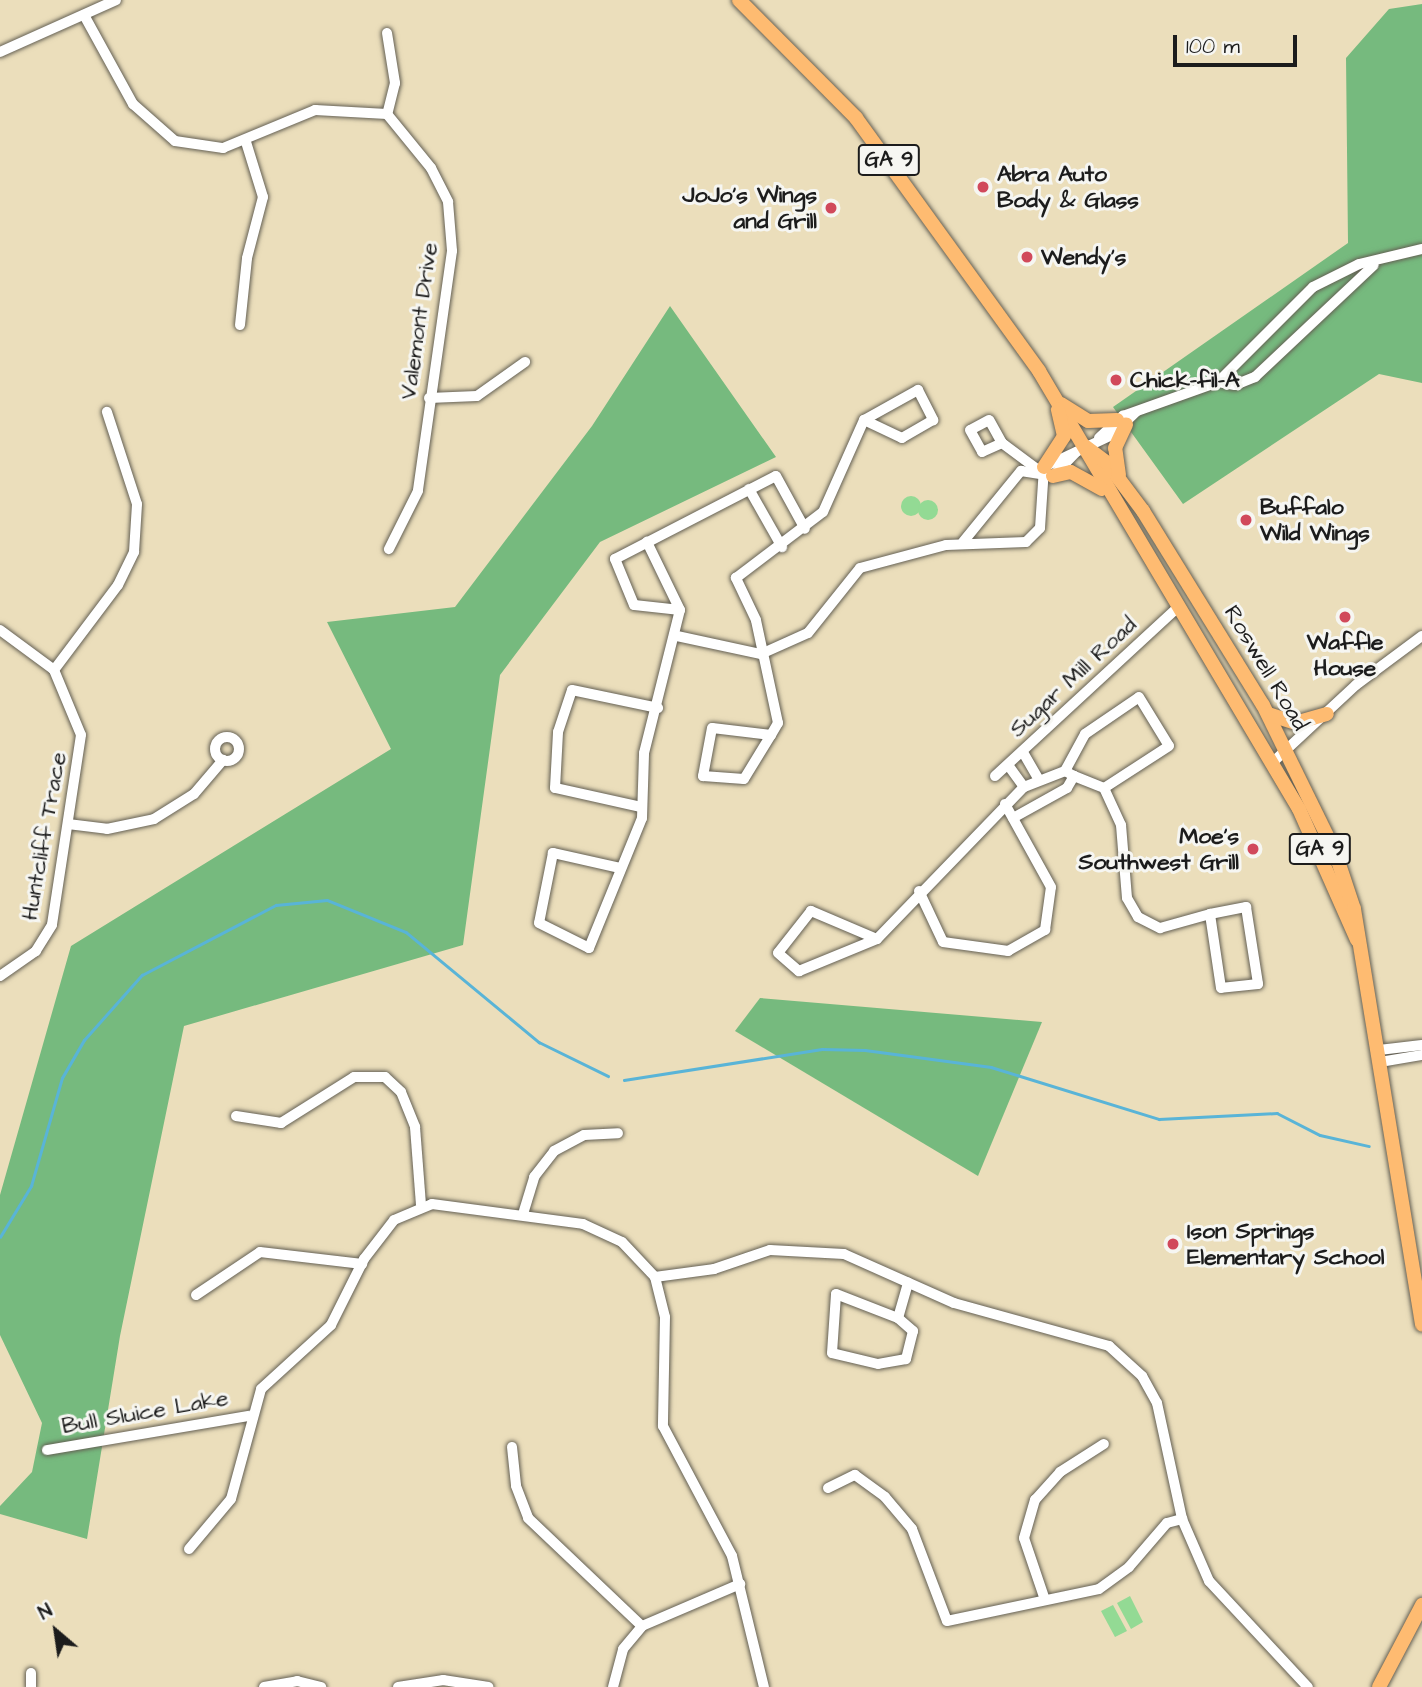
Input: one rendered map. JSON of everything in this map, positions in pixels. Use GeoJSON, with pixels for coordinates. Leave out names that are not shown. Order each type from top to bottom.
{"type":"FeatureCollection","features":[{"type":"Feature","properties":{"kind":"main road","name":"Roswell Road"},"geometry":{"type":"LineString","coordinates":[[746,1],[856,118],[1055,399],[1081,449],[1273,762],[1313,835],[1357,940]]}},
{"type":"Feature","properties":{"kind":"main road"},"geometry":{"type":"LineString","coordinates":[[1055,399],[1088,421],[1122,422],[1115,448],[1120,480]]}},
{"type":"Feature","properties":{"kind":"main road"},"geometry":{"type":"LineString","coordinates":[[1055,399],[1064,436],[1047,472],[1071,472],[1107,492]]}},
{"type":"Feature","properties":{"kind":"main road","name":"Roswell Road"},"geometry":{"type":"LineString","coordinates":[[1081,449],[1120,480],[1268,713],[1289,751],[1335,852],[1357,940],[1380,1056],[1422,1324]]}},
{"type":"Feature","properties":{"kind":"main road"},"geometry":{"type":"LineString","coordinates":[[1268,713],[1295,723],[1326,714]]}},
{"type":"Feature","properties":{"kind":"main road"},"geometry":{"type":"LineString","coordinates":[[1379,1687],[1422,1605]]}},
{"type":"Feature","properties":{"kind":"street"},"geometry":{"type":"LineString","coordinates":[[0,52],[116,0]]}},
{"type":"Feature","properties":{"kind":"street"},"geometry":{"type":"LineString","coordinates":[[84,15],[133,104],[155,128],[198,147],[246,142],[315,110],[387,114],[396,83],[387,33]]}},
{"type":"Feature","properties":{"kind":"street","name":"Valemont Drive"},"geometry":{"type":"LineString","coordinates":[[387,114],[431,168],[451,216],[452,251],[429,398],[418,491],[389,549]]}},
{"type":"Feature","properties":{"kind":"street"},"geometry":{"type":"LineString","coordinates":[[240,326],[247,258],[263,197],[246,142]]}},
{"type":"Feature","properties":{"kind":"street"},"geometry":{"type":"LineString","coordinates":[[963,542],[1021,471],[1047,472],[1136,412],[1218,382],[1312,287],[1359,264],[1374,265],[1422,248]]}},
{"type":"Feature","properties":{"kind":"street"},"geometry":{"type":"LineString","coordinates":[[1218,382],[1235,385],[1255,377],[1374,265]]}},
{"type":"Feature","properties":{"kind":"street"},"geometry":{"type":"LineString","coordinates":[[429,398],[478,396],[525,362]]}},
{"type":"Feature","properties":{"kind":"street"},"geometry":{"type":"LineString","coordinates":[[771,735],[712,728],[703,776],[744,779],[771,735],[778,723],[761,654],[756,620],[736,578],[805,529],[836,491],[864,420],[918,390],[933,420],[902,438],[864,420]]}},
{"type":"Feature","properties":{"kind":"street"},"geometry":{"type":"LineString","coordinates":[[0,630],[54,670],[118,584],[134,549],[137,504],[107,412]]}},
{"type":"Feature","properties":{"kind":"street"},"geometry":{"type":"LineString","coordinates":[[1002,443],[1047,472]]}},
{"type":"Feature","properties":{"kind":"street"},"geometry":{"type":"LineString","coordinates":[[677,636],[761,654],[808,633],[860,568],[963,542],[1007,547],[1026,542],[1040,528],[1047,494],[1047,472]]}},
{"type":"Feature","properties":{"kind":"street"},"geometry":{"type":"LineString","coordinates":[[680,610],[634,605],[615,559],[776,477],[805,529]]}},
{"type":"Feature","properties":{"kind":"street"},"geometry":{"type":"LineString","coordinates":[[749,489],[782,547]]}},
{"type":"Feature","properties":{"kind":"street"},"geometry":{"type":"LineString","coordinates":[[620,868],[553,853],[539,923],[589,948],[620,868],[641,807],[644,753],[677,636],[680,610],[647,542]]}},
{"type":"Feature","properties":{"kind":"street","name":"Sugar Mill Road"},"geometry":{"type":"LineString","coordinates":[[995,776],[1024,754],[1178,607]]}},
{"type":"Feature","properties":{"kind":"street"},"geometry":{"type":"LineString","coordinates":[[1273,762],[1289,751],[1326,714],[1422,636]]}},
{"type":"Feature","properties":{"kind":"street","name":"Huntcliff Trace"},"geometry":{"type":"LineString","coordinates":[[0,976],[36,951],[52,925],[81,735],[54,670]]}},
{"type":"Feature","properties":{"kind":"street"},"geometry":{"type":"LineString","coordinates":[[641,807],[555,789],[558,732],[572,690],[658,708]]}},
{"type":"Feature","properties":{"kind":"street"},"geometry":{"type":"LineString","coordinates":[[1013,818],[1066,788],[1085,734],[1139,698],[1169,746],[1104,788]]}},
{"type":"Feature","properties":{"kind":"street"},"geometry":{"type":"LineString","coordinates":[[1024,754],[1038,778]]}},
{"type":"Feature","properties":{"kind":"street"},"geometry":{"type":"LineString","coordinates":[[68,824],[107,829],[154,819],[194,794],[223,760]]}},
{"type":"Feature","properties":{"kind":"street"},"geometry":{"type":"LineString","coordinates":[[1009,765],[1024,787]]}},
{"type":"Feature","properties":{"kind":"street"},"geometry":{"type":"LineString","coordinates":[[877,939],[811,911],[778,953],[799,971],[877,939],[919,891],[1024,787],[1038,778],[1069,774],[1104,788],[1121,825],[1127,898],[1138,917],[1160,928],[1210,914],[1246,907],[1258,984],[1221,988],[1210,914]]}},
{"type":"Feature","properties":{"kind":"street"},"geometry":{"type":"LineString","coordinates":[[919,891],[943,942],[1008,951],[1045,930],[1051,887],[1005,804]]}},
{"type":"Feature","properties":{"kind":"street"},"geometry":{"type":"LineString","coordinates":[[1380,1056],[1422,1045]]}},
{"type":"Feature","properties":{"kind":"street"},"geometry":{"type":"LineString","coordinates":[[1380,1056],[1422,1055]]}},
{"type":"Feature","properties":{"kind":"street"},"geometry":{"type":"LineString","coordinates":[[236,1116],[281,1123],[354,1077],[385,1077],[401,1093],[415,1127],[421,1205]]}},
{"type":"Feature","properties":{"kind":"street"},"geometry":{"type":"LineString","coordinates":[[523,1214],[534,1177],[554,1151],[584,1135],[618,1133]]}},
{"type":"Feature","properties":{"kind":"street"},"geometry":{"type":"LineString","coordinates":[[189,1549],[230,1499],[249,1416],[261,1389],[331,1325],[379,1236],[421,1205],[523,1214],[607,1233],[655,1277],[665,1317],[663,1426],[681,1469],[726,1539],[740,1584],[764,1687]]}},
{"type":"Feature","properties":{"kind":"street"},"geometry":{"type":"LineString","coordinates":[[655,1277],[714,1269],[770,1250],[844,1254],[954,1303],[1118,1352],[1157,1403],[1182,1519],[1224,1603],[1290,1662],[1308,1687]]}},
{"type":"Feature","properties":{"kind":"street"},"geometry":{"type":"LineString","coordinates":[[196,1295],[260,1252],[362,1265]]}},
{"type":"Feature","properties":{"kind":"street"},"geometry":{"type":"LineString","coordinates":[[898,1318],[908,1282]]}},
{"type":"Feature","properties":{"kind":"street"},"geometry":{"type":"LineString","coordinates":[[836,1294],[898,1318],[913,1331],[906,1359],[878,1364],[832,1353],[836,1294]]}},
{"type":"Feature","properties":{"kind":"street","name":"Bull Sluice Lake"},"geometry":{"type":"LineString","coordinates":[[47,1450],[249,1416]]}},
{"type":"Feature","properties":{"kind":"street"},"geometry":{"type":"LineString","coordinates":[[1044,1597],[1024,1538],[1035,1500],[1060,1472],[1104,1444]]}},
{"type":"Feature","properties":{"kind":"street"},"geometry":{"type":"LineString","coordinates":[[512,1447],[516,1486],[528,1517],[642,1626]]}},
{"type":"Feature","properties":{"kind":"street"},"geometry":{"type":"LineString","coordinates":[[828,1488],[855,1475],[885,1497],[912,1529],[947,1621],[1044,1597],[1098,1589],[1129,1567],[1167,1523],[1182,1519]]}},
{"type":"Feature","properties":{"kind":"street"},"geometry":{"type":"LineString","coordinates":[[613,1687],[622,1649],[642,1626],[740,1584]]}},
{"type":"Feature","properties":{"kind":"street"},"geometry":{"type":"LineString","coordinates":[[31,1674],[31,1687]]}},
{"type":"Feature","properties":{"kind":"street"},"geometry":{"type":"LineString","coordinates":[[398,1687],[443,1680],[488,1687]]}},
{"type":"Feature","properties":{"kind":"street"},"geometry":{"type":"LineString","coordinates":[[264,1687],[298,1681],[321,1687]]}},
{"type":"Feature","properties":{"kind":"green space"},"geometry":{"type":"Polygon","coordinates":[[[1422,4],[1422,383],[1379,374],[1183,504],[1113,407],[1348,243],[1346,58],[1389,9],[1422,4]]]}},
{"type":"Feature","properties":{"kind":"green space"},"geometry":{"type":"Polygon","coordinates":[[[670,306],[776,457],[600,542],[500,675],[463,945],[184,1026],[120,1336],[87,1539],[0,1514],[0,1506],[32,1472],[42,1423],[0,1335],[0,1195],[71,946],[391,749],[327,622],[455,607],[592,426],[670,306]]]}},
{"type":"Feature","properties":{"kind":"green space"},"geometry":{"type":"Polygon","coordinates":[[[907,496],[915,496],[921,506],[915,516],[907,516],[901,510],[901,502],[907,496]]]}},
{"type":"Feature","properties":{"kind":"green space"},"geometry":{"type":"Polygon","coordinates":[[[924,500],[932,500],[938,510],[932,520],[924,520],[918,514],[918,506],[924,500]]]}},
{"type":"Feature","properties":{"kind":"green space"},"geometry":{"type":"Polygon","coordinates":[[[760,998],[1042,1022],[978,1176],[735,1031],[760,998]]]}},
{"type":"Feature","properties":{"kind":"green space"},"geometry":{"type":"Polygon","coordinates":[[[1130,1596],[1143,1622],[1131,1629],[1117,1603],[1130,1596]]]}},
{"type":"Feature","properties":{"kind":"green space"},"geometry":{"type":"Polygon","coordinates":[[[1113,1605],[1127,1631],[1115,1637],[1101,1611],[1113,1605]]]}},
{"type":"Feature","properties":{"kind":"waterway"},"geometry":{"type":"LineString","coordinates":[[0,1237],[31,1186],[62,1078],[84,1040],[142,975],[276,905],[327,900],[406,932],[539,1042],[608,1076]]}},
{"type":"Feature","properties":{"kind":"waterway"},"geometry":{"type":"LineString","coordinates":[[624,1080],[822,1049],[865,1050],[991,1067],[1159,1119],[1277,1113],[1320,1135],[1369,1146]]}},
{"type":"Feature","properties":{"kind":"place","name":"Abra Auto Body & Glass"},"geometry":{"type":"Point","coordinates":[983,187]}},
{"type":"Feature","properties":{"kind":"place","name":"JoJo's Wings and Grill"},"geometry":{"type":"Point","coordinates":[831,208]}},
{"type":"Feature","properties":{"kind":"place","name":"Wendy's"},"geometry":{"type":"Point","coordinates":[1027,257]}},
{"type":"Feature","properties":{"kind":"place","name":"Chick-fil-A"},"geometry":{"type":"Point","coordinates":[1116,380]}},
{"type":"Feature","properties":{"kind":"place","name":"Buffalo Wild Wings"},"geometry":{"type":"Point","coordinates":[1246,520]}},
{"type":"Feature","properties":{"kind":"place","name":"Waffle House"},"geometry":{"type":"Point","coordinates":[1345,617]}},
{"type":"Feature","properties":{"kind":"place","name":"Moe's Southwest Grill"},"geometry":{"type":"Point","coordinates":[1253,849]}},
{"type":"Feature","properties":{"kind":"place","name":"Ison Springs Elementary School"},"geometry":{"type":"Point","coordinates":[1173,1244]}}]}
